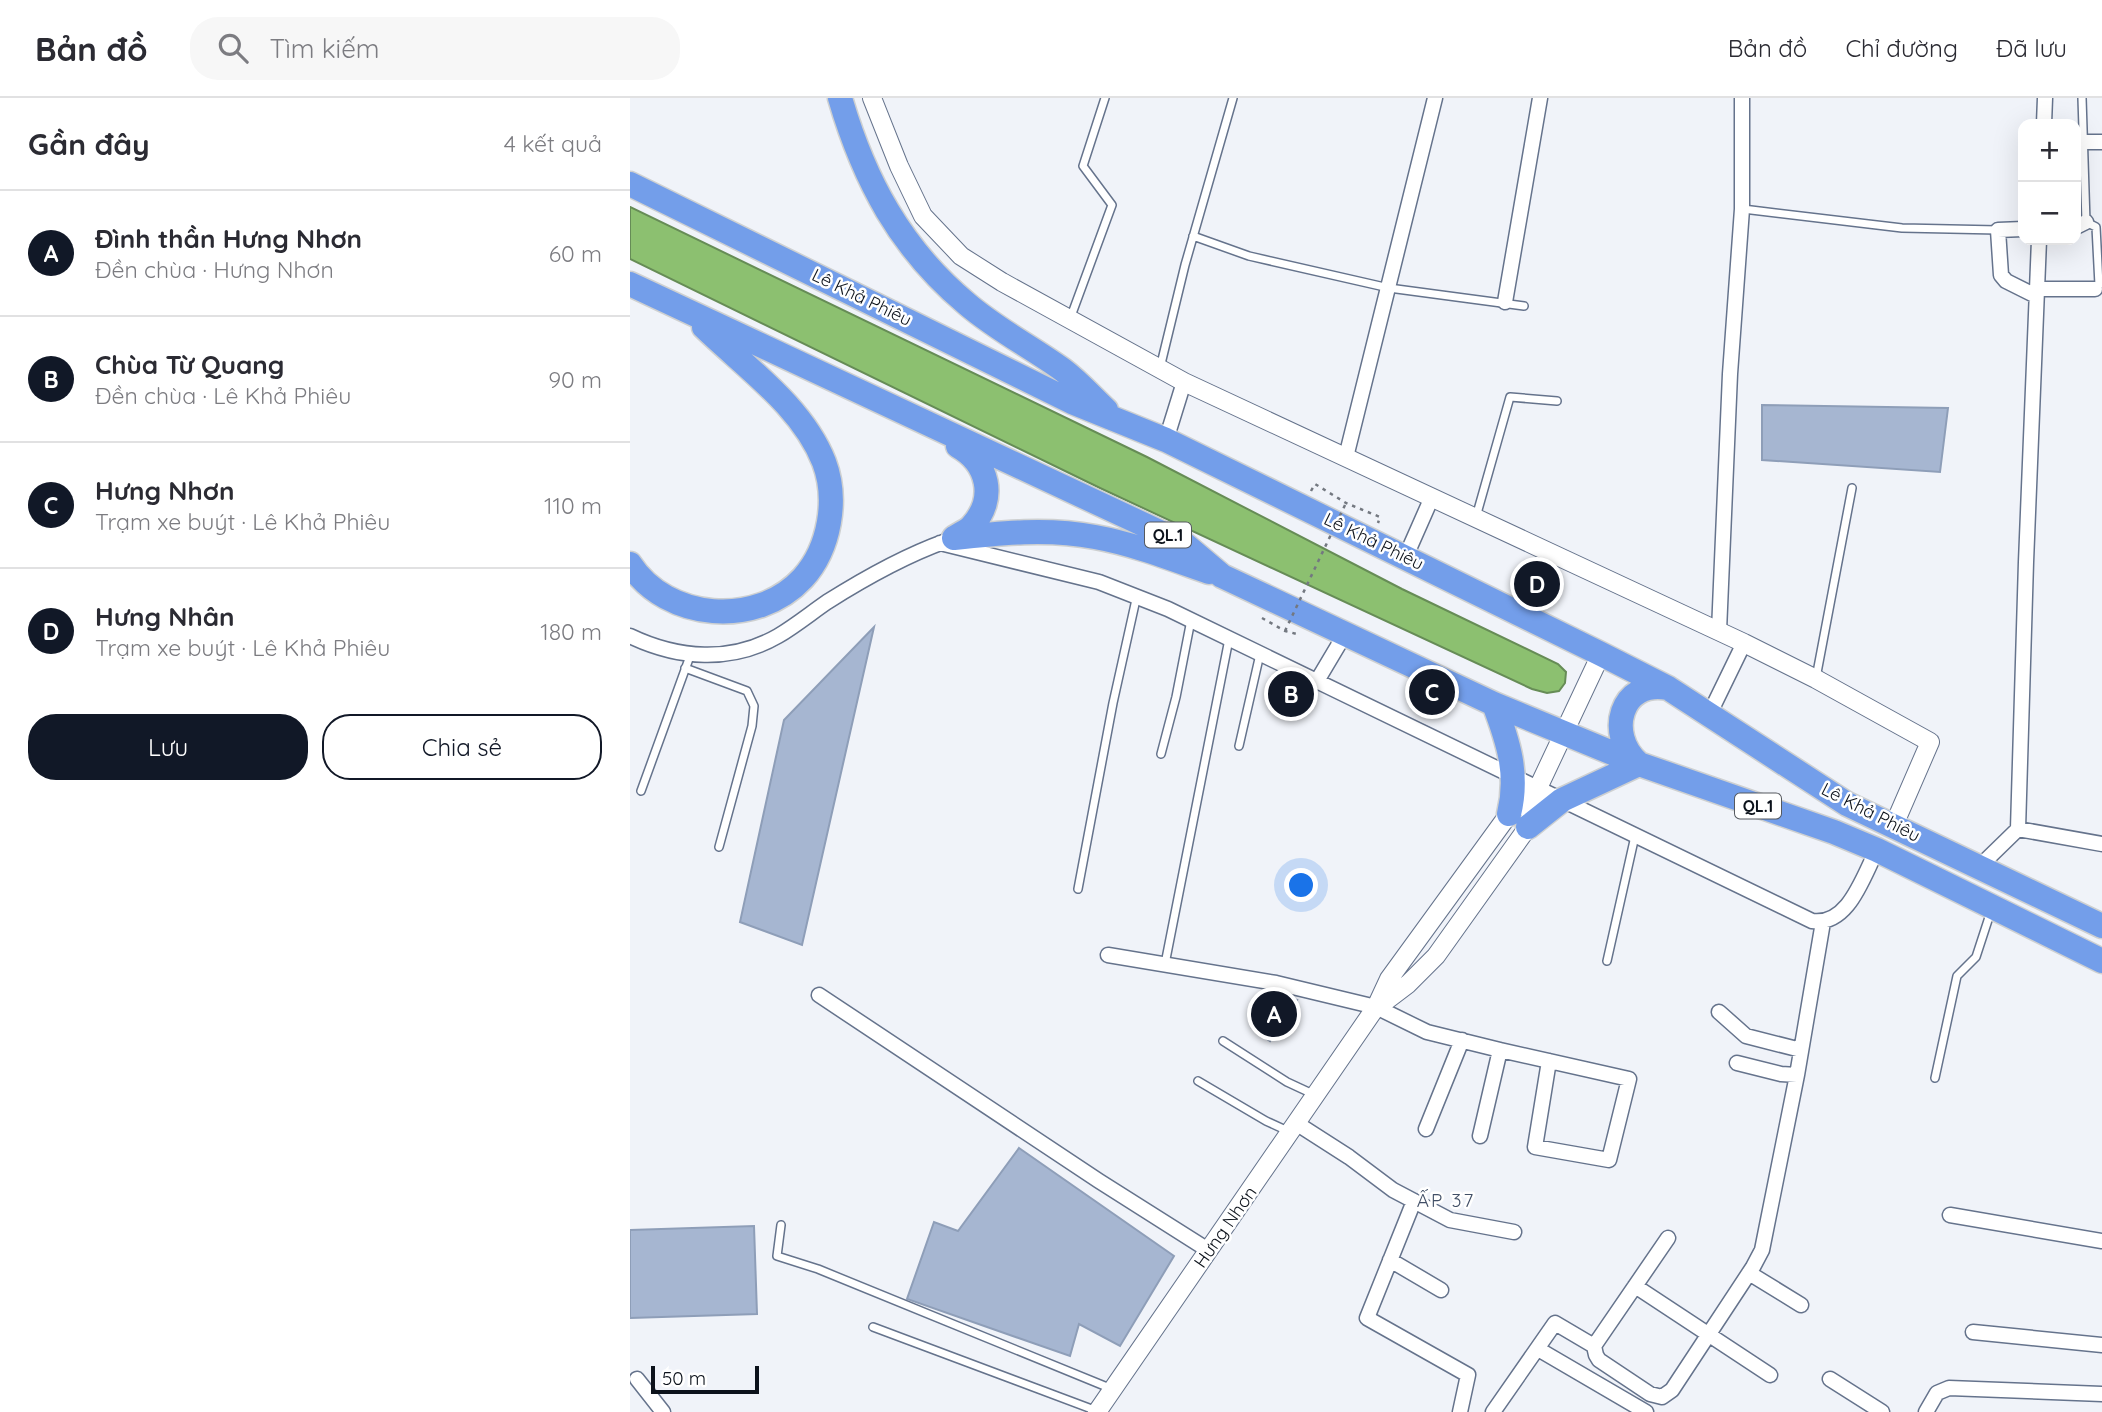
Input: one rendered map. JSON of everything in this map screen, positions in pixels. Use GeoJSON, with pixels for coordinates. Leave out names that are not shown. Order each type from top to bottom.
{"type":"FeatureCollection","features":[{"type":"Feature","properties":{"kind":"highway"},"geometry":{"type":"LineString","coordinates":[[840,98],[850,133],[869,179],[893,222],[933,274],[968,305],[1065,372],[1117,420]]}},
{"type":"Feature","properties":{"kind":"highway","name":"Lê Khả Phiêu"},"geometry":{"type":"LineString","coordinates":[[630,184],[1072,402],[1166,440],[1601,654],[1668,688],[1847,804],[2102,926]]}},
{"type":"Feature","properties":{"kind":"highway","name":"Lê Khả Phiêu"},"geometry":{"type":"LineString","coordinates":[[630,284],[1183,543],[1222,576],[1494,704],[1639,764],[1834,832],[1877,850],[2102,961]]}},
{"type":"Feature","properties":{"kind":"highway"},"geometry":{"type":"LineString","coordinates":[[630,564],[636,573],[661,595],[683,606],[707,612],[734,611],[759,605],[782,594],[803,578],[818,555],[828,530],[830,484],[823,461],[809,435],[787,405],[691,314]]}},
{"type":"Feature","properties":{"kind":"highway"},"geometry":{"type":"LineString","coordinates":[[919,420],[968,452],[986,476],[987,494],[982,510],[972,526],[947,540]]}},
{"type":"Feature","properties":{"kind":"highway"},"geometry":{"type":"LineString","coordinates":[[947,540],[1048,532],[1095,537],[1159,554],[1222,576]]}},
{"type":"Feature","properties":{"kind":"highway"},"geometry":{"type":"LineString","coordinates":[[1494,704],[1508,740],[1518,821],[1639,764],[1622,740],[1622,715],[1630,700],[1643,689],[1668,688]]}},
{"type":"Feature","properties":{"kind":"street"},"geometry":{"type":"LineString","coordinates":[[872,98],[899,166],[923,216],[961,256],[1002,282],[1184,382],[1744,643],[1930,742],[1894,825]]}},
{"type":"Feature","properties":{"kind":"street"},"geometry":{"type":"LineString","coordinates":[[1346,457],[1435,98]]}},
{"type":"Feature","properties":{"kind":"street"},"geometry":{"type":"LineString","coordinates":[[1505,303],[1540,98]]}},
{"type":"Feature","properties":{"kind":"street"},"geometry":{"type":"LineString","coordinates":[[1719,631],[1730,374],[1742,209],[1742,98]]}},
{"type":"Feature","properties":{"kind":"street"},"geometry":{"type":"LineString","coordinates":[[2044,119],[2045,98]]}},
{"type":"Feature","properties":{"kind":"street"},"geometry":{"type":"LineString","coordinates":[[2083,142],[2102,142]]}},
{"type":"Feature","properties":{"kind":"street"},"geometry":{"type":"LineString","coordinates":[[2018,229],[1998,230],[2001,275],[2006,281],[2036,292],[2095,289]]}},
{"type":"Feature","properties":{"kind":"street"},"geometry":{"type":"LineString","coordinates":[[1980,866],[2018,828],[2039,245]]}},
{"type":"Feature","properties":{"kind":"street"},"geometry":{"type":"LineString","coordinates":[[1166,440],[1184,382]]}},
{"type":"Feature","properties":{"kind":"street"},"geometry":{"type":"LineString","coordinates":[[1406,556],[1432,497]]}},
{"type":"Feature","properties":{"kind":"street"},"geometry":{"type":"LineString","coordinates":[[630,636],[687,662],[745,651],[777,636],[829,601],[887,568],[947,540],[1137,595],[1807,919],[1823,922],[1845,909],[1877,850]]}},
{"type":"Feature","properties":{"kind":"street"},"geometry":{"type":"LineString","coordinates":[[1317,681],[1345,634]]}},
{"type":"Feature","properties":{"kind":"street"},"geometry":{"type":"LineString","coordinates":[[1709,715],[1744,643]]}},
{"type":"Feature","properties":{"kind":"street","name":"Hưng Nhơn"},"geometry":{"type":"LineString","coordinates":[[1376,1007],[1408,985],[1436,956],[1538,788],[1601,654]]}},
{"type":"Feature","properties":{"kind":"street","name":"Hưng Nhơn"},"geometry":{"type":"LineString","coordinates":[[1097,1412],[1376,1007],[1389,979],[1518,821]]}},
{"type":"Feature","properties":{"kind":"street"},"geometry":{"type":"LineString","coordinates":[[2018,828],[2102,844]]}},
{"type":"Feature","properties":{"kind":"street"},"geometry":{"type":"LineString","coordinates":[[1493,1412],[1555,1323],[1594,1346],[1599,1360],[1650,1394],[1662,1397],[1672,1390],[1762,1250],[1797,1075],[1823,922]]}},
{"type":"Feature","properties":{"kind":"street"},"geometry":{"type":"LineString","coordinates":[[1108,955],[1276,983],[1376,1007],[1427,1032],[1629,1079],[1609,1160],[1535,1147],[1549,1061]]}},
{"type":"Feature","properties":{"kind":"street"},"geometry":{"type":"LineString","coordinates":[[819,995],[1208,1250]]}},
{"type":"Feature","properties":{"kind":"street"},"geometry":{"type":"LineString","coordinates":[[1719,1012],[1746,1036],[1801,1050]]}},
{"type":"Feature","properties":{"kind":"street"},"geometry":{"type":"LineString","coordinates":[[1426,1129],[1462,1040]]}},
{"type":"Feature","properties":{"kind":"street"},"geometry":{"type":"LineString","coordinates":[[1480,1136],[1500,1050]]}},
{"type":"Feature","properties":{"kind":"street"},"geometry":{"type":"LineString","coordinates":[[1737,1063],[1781,1074],[1797,1075]]}},
{"type":"Feature","properties":{"kind":"street"},"geometry":{"type":"LineString","coordinates":[[1293,1128],[1349,1157],[1393,1190],[1450,1220],[1514,1232]]}},
{"type":"Feature","properties":{"kind":"street"},"geometry":{"type":"LineString","coordinates":[[1414,1201],[1367,1318],[1468,1375],[1461,1412]]}},
{"type":"Feature","properties":{"kind":"street"},"geometry":{"type":"LineString","coordinates":[[1950,1215],[2102,1241]]}},
{"type":"Feature","properties":{"kind":"street"},"geometry":{"type":"LineString","coordinates":[[1594,1346],[1668,1238]]}},
{"type":"Feature","properties":{"kind":"street"},"geometry":{"type":"LineString","coordinates":[[1390,1260],[1441,1290]]}},
{"type":"Feature","properties":{"kind":"street"},"geometry":{"type":"LineString","coordinates":[[1749,1273],[1801,1306]]}},
{"type":"Feature","properties":{"kind":"street"},"geometry":{"type":"LineString","coordinates":[[1635,1286],[1770,1375]]}},
{"type":"Feature","properties":{"kind":"street"},"geometry":{"type":"LineString","coordinates":[[1973,1332],[2102,1345]]}},
{"type":"Feature","properties":{"kind":"street"},"geometry":{"type":"LineString","coordinates":[[1538,1349],[1646,1412]]}},
{"type":"Feature","properties":{"kind":"street"},"geometry":{"type":"LineString","coordinates":[[637,1379],[663,1412]]}},
{"type":"Feature","properties":{"kind":"street"},"geometry":{"type":"LineString","coordinates":[[1830,1379],[1882,1412]]}},
{"type":"Feature","properties":{"kind":"street"},"geometry":{"type":"LineString","coordinates":[[1926,1412],[1937,1393],[1950,1388],[2102,1394]]}},
{"type":"Feature","properties":{"kind":"lane"},"geometry":{"type":"LineString","coordinates":[[1069,319],[1112,205],[1083,166],[1105,98]]}},
{"type":"Feature","properties":{"kind":"lane"},"geometry":{"type":"LineString","coordinates":[[1160,368],[1233,98]]}},
{"type":"Feature","properties":{"kind":"lane"},"geometry":{"type":"LineString","coordinates":[[2082,98],[2081,225],[2096,227],[2099,285],[2095,289]]}},
{"type":"Feature","properties":{"kind":"lane"},"geometry":{"type":"LineString","coordinates":[[1742,209],[1902,229],[1998,230]]}},
{"type":"Feature","properties":{"kind":"lane"},"geometry":{"type":"LineString","coordinates":[[1194,236],[1250,256],[1389,288],[1524,306]]}},
{"type":"Feature","properties":{"kind":"lane"},"geometry":{"type":"LineString","coordinates":[[1475,517],[1510,397],[1557,401]]}},
{"type":"Feature","properties":{"kind":"lane"},"geometry":{"type":"LineString","coordinates":[[1815,679],[1852,488]]}},
{"type":"Feature","properties":{"kind":"lane"},"geometry":{"type":"LineString","coordinates":[[1078,889],[1113,703],[1137,595]]}},
{"type":"Feature","properties":{"kind":"lane"},"geometry":{"type":"LineString","coordinates":[[1161,754],[1191,620]]}},
{"type":"Feature","properties":{"kind":"lane"},"geometry":{"type":"LineString","coordinates":[[1165,964],[1229,638]]}},
{"type":"Feature","properties":{"kind":"lane"},"geometry":{"type":"LineString","coordinates":[[1239,746],[1260,653]]}},
{"type":"Feature","properties":{"kind":"lane"},"geometry":{"type":"LineString","coordinates":[[642,790],[687,662],[747,691],[754,706],[752,726],[719,847]]}},
{"type":"Feature","properties":{"kind":"lane"},"geometry":{"type":"LineString","coordinates":[[1607,961],[1635,836]]}},
{"type":"Feature","properties":{"kind":"lane"},"geometry":{"type":"LineString","coordinates":[[1935,1078],[1957,976],[1976,957],[1992,906]]}},
{"type":"Feature","properties":{"kind":"lane"},"geometry":{"type":"LineString","coordinates":[[1223,1041],[1287,1082],[1316,1095]]}},
{"type":"Feature","properties":{"kind":"lane"},"geometry":{"type":"LineString","coordinates":[[1198,1081],[1266,1121],[1293,1128]]}},
{"type":"Feature","properties":{"kind":"lane"},"geometry":{"type":"LineString","coordinates":[[781,1225],[777,1256],[1113,1389]]}},
{"type":"Feature","properties":{"kind":"lane"},"geometry":{"type":"LineString","coordinates":[[873,1327],[1097,1412]]}},
{"type":"Feature","properties":{"kind":"path"},"geometry":{"type":"LineString","coordinates":[[1285,631],[1346,503]]}},
{"type":"Feature","properties":{"kind":"shaded area"},"geometry":{"type":"Polygon","coordinates":[[[630,207],[1147,457],[1402,589],[1558,664],[1566,672],[1565,683],[1559,691],[1547,693],[1532,689],[1100,488],[630,259],[630,207]]]}},
{"type":"Feature","properties":{"kind":"building"},"geometry":{"type":"Polygon","coordinates":[[[1762,405],[1948,408],[1940,472],[1762,460],[1762,405]]]}},
{"type":"Feature","properties":{"kind":"building"},"geometry":{"type":"Polygon","coordinates":[[[874,627],[802,945],[740,922],[784,720],[874,627]]]}},
{"type":"Feature","properties":{"kind":"building"},"geometry":{"type":"Polygon","coordinates":[[[1276,993],[1297,1000],[1270,1041],[1252,1028],[1276,993]]]}},
{"type":"Feature","properties":{"kind":"building"},"geometry":{"type":"Polygon","coordinates":[[[1019,1148],[1174,1256],[1120,1346],[1079,1324],[1070,1356],[907,1299],[934,1222],[958,1231],[1019,1148]]]}},
{"type":"Feature","properties":{"kind":"building"},"geometry":{"type":"Polygon","coordinates":[[[754,1226],[757,1314],[630,1318],[630,1230],[754,1226]]]}},
{"type":"Feature","properties":{"kind":"place","name":"Hưng Nhân"},"geometry":{"type":"Point","coordinates":[1537,584]}},
{"type":"Feature","properties":{"kind":"place","name":"Hưng Nhơn"},"geometry":{"type":"Point","coordinates":[1432,692]}},
{"type":"Feature","properties":{"kind":"place","name":"Chùa Từ Quang"},"geometry":{"type":"Point","coordinates":[1291,694]}},
{"type":"Feature","properties":{"kind":"place","name":"Đình thần Hưng Nhơn"},"geometry":{"type":"Point","coordinates":[1274,1014]}},
{"type":"Feature","properties":{"kind":"district","name":"ẤP 37"},"geometry":{"type":"Point","coordinates":[1446,1200]}}]}
